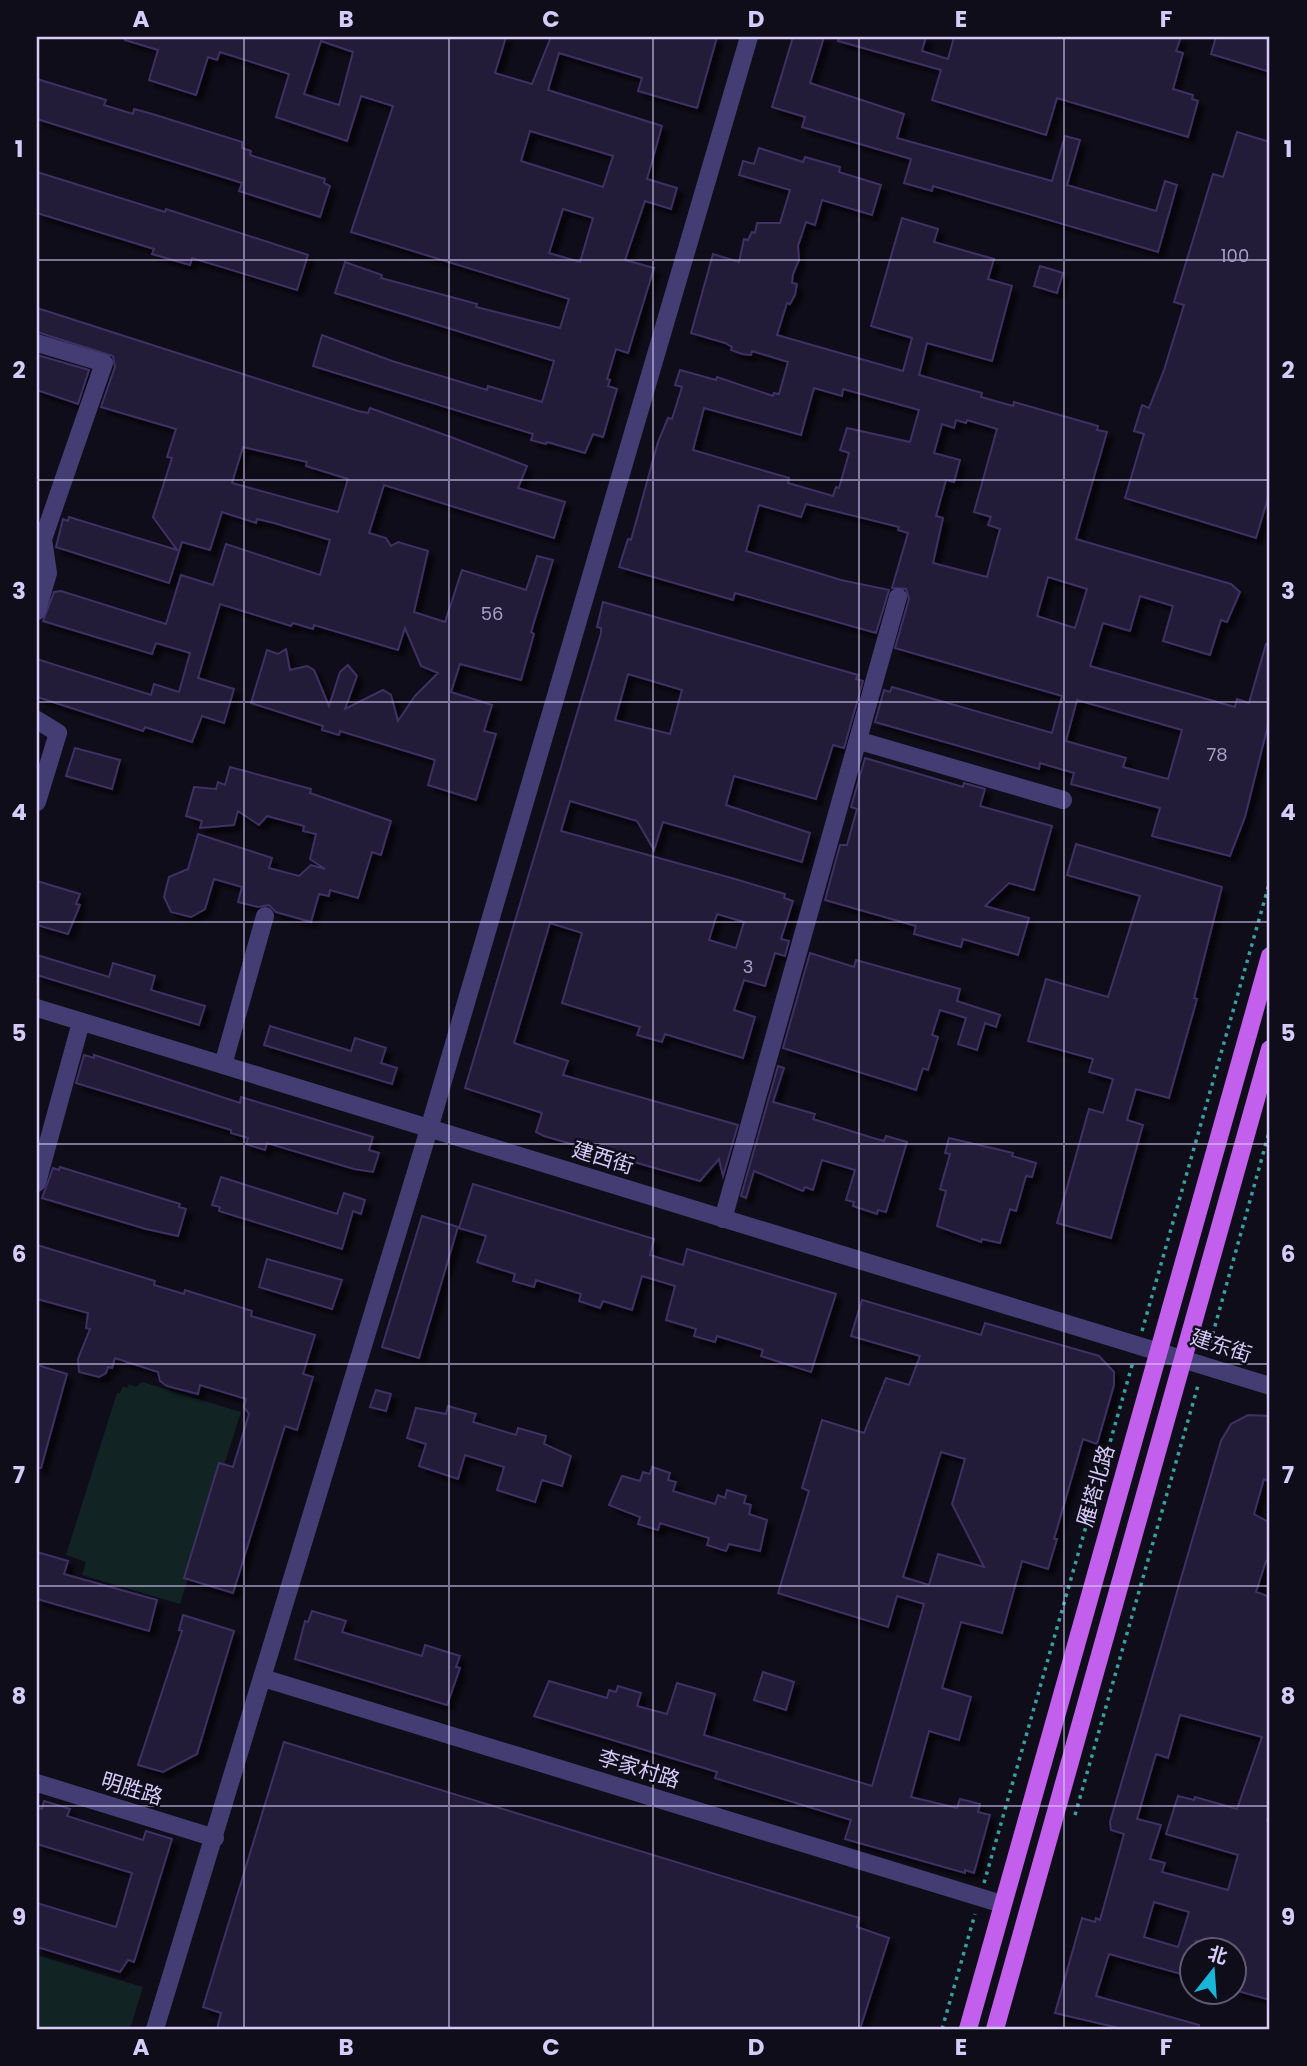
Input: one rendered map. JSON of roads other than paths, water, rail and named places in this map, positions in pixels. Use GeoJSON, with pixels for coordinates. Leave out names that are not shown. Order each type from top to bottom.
{"type":"FeatureCollection","features":[{"type":"Feature","properties":{"kind":"main road","name":"雁塔北路"},"geometry":{"type":"LineString","coordinates":[[968,2029],[1270,956]]}},
{"type":"Feature","properties":{"kind":"main road"},"geometry":{"type":"LineString","coordinates":[[995,2029],[1270,1049]]}},
{"type":"Feature","properties":{"kind":"street"},"geometry":{"type":"LineString","coordinates":[[156,2029],[429,1129],[749,37]]}},
{"type":"Feature","properties":{"kind":"street"},"geometry":{"type":"LineString","coordinates":[[37,343],[104,363],[40,538],[48,573],[37,611]]}},
{"type":"Feature","properties":{"kind":"street"},"geometry":{"type":"LineString","coordinates":[[723,1219],[860,741],[898,597]]}},
{"type":"Feature","properties":{"kind":"street"},"geometry":{"type":"LineString","coordinates":[[37,719],[58,733],[37,802]]}},
{"type":"Feature","properties":{"kind":"street"},"geometry":{"type":"LineString","coordinates":[[860,741],[1063,800]]}},
{"type":"Feature","properties":{"kind":"street"},"geometry":{"type":"LineString","coordinates":[[223,1065],[265,916]]}},
{"type":"Feature","properties":{"kind":"street","name":"建西街"},"geometry":{"type":"LineString","coordinates":[[37,1008],[1158,1350]]}},
{"type":"Feature","properties":{"kind":"street"},"geometry":{"type":"LineString","coordinates":[[37,1183],[81,1022]]}},
{"type":"Feature","properties":{"kind":"street","name":"建东街"},"geometry":{"type":"LineString","coordinates":[[1158,1350],[1270,1386]]}},
{"type":"Feature","properties":{"kind":"street","name":"李家村路"},"geometry":{"type":"LineString","coordinates":[[263,1678],[1002,1903]]}},
{"type":"Feature","properties":{"kind":"street","name":"明胜路"},"geometry":{"type":"LineString","coordinates":[[37,1783],[215,1838]]}}]}
